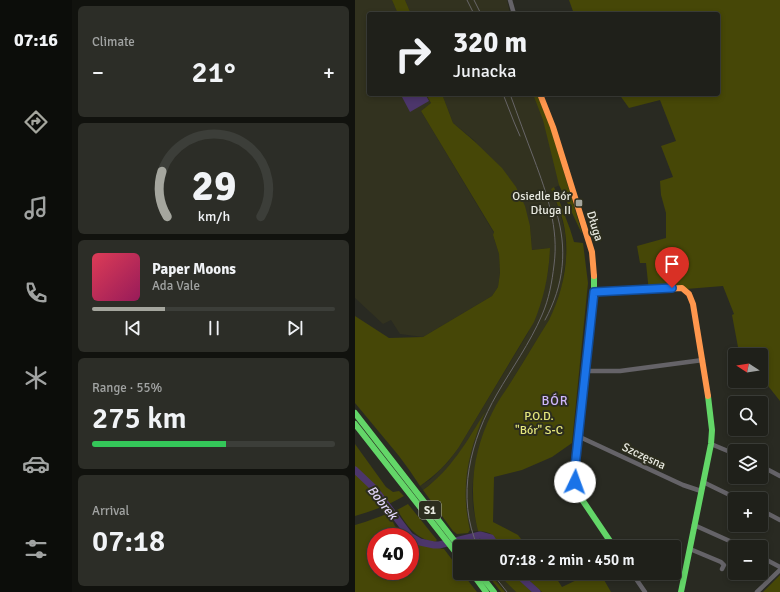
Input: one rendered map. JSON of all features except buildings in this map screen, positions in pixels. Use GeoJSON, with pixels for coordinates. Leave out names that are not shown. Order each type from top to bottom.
{"type":"FeatureCollection","features":[{"type":"Feature","properties":{"kind":"main road","name":"Długa"},"geometry":{"type":"LineString","coordinates":[[541,96],[553,127],[592,252],[595,283],[574,476],[577,490],[583,501],[609,540]]}},
{"type":"Feature","properties":{"kind":"main road"},"geometry":{"type":"LineString","coordinates":[[594,292],[682,288],[689,294],[693,304],[703,360],[712,430],[711,444],[681,592]]}},
{"type":"Feature","properties":{"kind":"main road","name":"S1"},"geometry":{"type":"LineString","coordinates":[[355,413],[398,475],[453,549]]}},
{"type":"Feature","properties":{"kind":"main road","name":"S1"},"geometry":{"type":"LineString","coordinates":[[355,424],[453,540]]}},
{"type":"Feature","properties":{"kind":"main road"},"geometry":{"type":"LineString","coordinates":[[477,580],[486,592]]}},
{"type":"Feature","properties":{"kind":"main road"},"geometry":{"type":"LineString","coordinates":[[485,580],[494,592]]}},
{"type":"Feature","properties":{"kind":"street"},"geometry":{"type":"LineString","coordinates":[[510,0],[513,12]]}},
{"type":"Feature","properties":{"kind":"street"},"geometry":{"type":"LineString","coordinates":[[586,370],[620,371],[703,360]]}},
{"type":"Feature","properties":{"kind":"street","name":"Szczęsna"},"geometry":{"type":"LineString","coordinates":[[579,438],[582,438],[701,492]]}},
{"type":"Feature","properties":{"kind":"street"},"geometry":{"type":"LineString","coordinates":[[711,444],[728,451]]}},
{"type":"Feature","properties":{"kind":"street"},"geometry":{"type":"LineString","coordinates":[[768,470],[780,476]]}},
{"type":"Feature","properties":{"kind":"street"},"geometry":{"type":"LineString","coordinates":[[703,482],[728,494]]}},
{"type":"Feature","properties":{"kind":"street"},"geometry":{"type":"LineString","coordinates":[[768,514],[780,520]]}},
{"type":"Feature","properties":{"kind":"street"},"geometry":{"type":"LineString","coordinates":[[694,524],[728,540]]}},
{"type":"Feature","properties":{"kind":"street"},"geometry":{"type":"LineString","coordinates":[[690,549],[721,562],[723,565],[722,569]]}},
{"type":"Feature","properties":{"kind":"street"},"geometry":{"type":"LineString","coordinates":[[768,561],[780,567]]}},
{"type":"Feature","properties":{"kind":"street"},"geometry":{"type":"LineString","coordinates":[[757,592],[780,570]]}},
{"type":"Feature","properties":{"kind":"street"},"geometry":{"type":"LineString","coordinates":[[637,580],[645,592]]}},
{"type":"Feature","properties":{"kind":"shaded area"},"geometry":{"type":"Polygon","coordinates":[[[355,0],[392,0],[397,12],[367,12],[367,96],[427,96],[431,103],[421,111],[494,233],[493,235],[499,254],[500,273],[498,287],[492,296],[423,337],[400,334],[391,320],[383,324],[355,298],[355,0]]]}},
{"type":"Feature","properties":{"kind":"shaded area"},"geometry":{"type":"Polygon","coordinates":[[[405,0],[507,0],[510,12],[410,12],[405,0]]]}},
{"type":"Feature","properties":{"kind":"shaded area"},"geometry":{"type":"Polygon","coordinates":[[[426,96],[429,101],[410,112],[402,97],[426,96]]]}},
{"type":"Feature","properties":{"kind":"shaded area"},"geometry":{"type":"Polygon","coordinates":[[[443,96],[538,96],[567,182],[551,189],[565,233],[566,258],[562,285],[555,309],[495,408],[481,440],[473,479],[472,492],[473,508],[478,531],[471,531],[467,518],[465,486],[472,444],[483,416],[460,452],[446,470],[423,490],[420,486],[431,479],[447,463],[459,447],[528,333],[548,272],[550,248],[532,250],[530,226],[475,141],[453,123],[443,96]]]}},
{"type":"Feature","properties":{"kind":"shaded area"},"geometry":{"type":"Polygon","coordinates":[[[495,580],[504,580],[516,592],[505,592],[495,580]]]}},
{"type":"Feature","properties":{"kind":"green space"},"geometry":{"type":"Polygon","coordinates":[[[392,0],[405,0],[410,12],[397,12],[392,0]]]}},
{"type":"Feature","properties":{"kind":"green space"},"geometry":{"type":"Polygon","coordinates":[[[569,0],[780,0],[780,401],[768,386],[768,348],[738,347],[732,315],[734,314],[723,286],[649,292],[646,263],[640,263],[637,246],[666,238],[666,213],[661,195],[660,181],[673,177],[661,146],[676,141],[660,100],[629,108],[620,96],[720,96],[720,12],[573,12],[569,0]]]}},
{"type":"Feature","properties":{"kind":"green space"},"geometry":{"type":"Polygon","coordinates":[[[427,96],[443,96],[453,123],[502,168],[516,187],[525,206],[530,226],[532,250],[550,248],[545,286],[541,304],[534,322],[459,447],[451,458],[431,478],[420,486],[399,456],[355,403],[355,316],[389,338],[423,337],[492,296],[498,287],[500,273],[499,254],[493,235],[494,232],[421,111],[431,103],[427,96]]]}},
{"type":"Feature","properties":{"kind":"green space"},"geometry":{"type":"Polygon","coordinates":[[[534,96],[538,96],[551,129],[582,233],[559,185],[543,120],[534,96]]]}},
{"type":"Feature","properties":{"kind":"green space","name":"P.O.D. \"Bór\" S-C"},"geometry":{"type":"Polygon","coordinates":[[[554,187],[574,242],[583,243],[588,283],[572,443],[552,457],[522,470],[494,477],[493,522],[518,535],[523,540],[496,540],[490,533],[478,531],[473,501],[474,471],[480,442],[492,413],[549,320],[559,296],[565,271],[566,246],[563,221],[551,189],[554,187]]]}},
{"type":"Feature","properties":{"kind":"green space"},"geometry":{"type":"Polygon","coordinates":[[[485,412],[474,442],[467,470],[466,499],[470,530],[468,533],[457,534],[453,531],[423,490],[442,473],[458,454],[485,412]]]}},
{"type":"Feature","properties":{"kind":"green space"},"geometry":{"type":"Polygon","coordinates":[[[355,444],[386,487],[393,492],[399,491],[404,496],[380,508],[355,516],[355,444]]]}},
{"type":"Feature","properties":{"kind":"green space"},"geometry":{"type":"Polygon","coordinates":[[[408,504],[437,540],[435,542],[419,536],[419,528],[410,528],[397,510],[408,504]]]}},
{"type":"Feature","properties":{"kind":"green space"},"geometry":{"type":"Polygon","coordinates":[[[387,514],[390,516],[397,528],[367,528],[367,580],[419,580],[419,544],[444,549],[453,561],[453,580],[468,580],[477,592],[355,592],[355,525],[387,514]]]}},
{"type":"Feature","properties":{"kind":"green space"},"geometry":{"type":"Polygon","coordinates":[[[780,575],[780,592],[763,592],[780,575]]]}},
{"type":"Feature","properties":{"kind":"green space"},"geometry":{"type":"Polygon","coordinates":[[[492,580],[495,580],[505,592],[501,592],[492,580]]]}},
{"type":"Feature","properties":{"kind":"green space"},"geometry":{"type":"Polygon","coordinates":[[[504,580],[519,580],[532,592],[516,592],[504,580]]]}},
{"type":"Feature","properties":{"kind":"green space"},"geometry":{"type":"Polygon","coordinates":[[[529,580],[558,580],[562,587],[577,580],[604,580],[611,592],[542,592],[529,580]]]}},
{"type":"Feature","properties":{"kind":"waterway","name":"Bobrek"},"geometry":{"type":"LineString","coordinates":[[355,470],[374,488],[410,536],[420,542],[434,545],[453,542]]}},
{"type":"Feature","properties":{"kind":"waterway","name":"Bobrek"},"geometry":{"type":"LineString","coordinates":[[460,540],[480,535],[491,538],[492,540]]}},
{"type":"Feature","properties":{"kind":"waterway","name":"Bobrek"},"geometry":{"type":"LineString","coordinates":[[524,580],[537,592]]}},
{"type":"Feature","properties":{"kind":"railway"},"geometry":{"type":"LineString","coordinates":[[467,0],[473,12]]}},
{"type":"Feature","properties":{"kind":"railway"},"geometry":{"type":"LineString","coordinates":[[474,0],[480,12]]}},
{"type":"Feature","properties":{"kind":"railway"},"geometry":{"type":"LineString","coordinates":[[504,96],[520,136]]}},
{"type":"Feature","properties":{"kind":"railway"},"geometry":{"type":"LineString","coordinates":[[475,540],[471,528],[467,488],[473,449],[488,411],[537,325],[547,303],[555,251],[555,238],[551,211],[539,172],[511,96]]}},
{"type":"Feature","properties":{"kind":"railway"},"geometry":{"type":"LineString","coordinates":[[545,320],[556,294],[562,267],[562,239],[556,211]]}},
{"type":"Feature","properties":{"kind":"railway"},"geometry":{"type":"LineString","coordinates":[[498,580],[507,592]]}},
{"type":"Feature","properties":{"kind":"traffic: fast"},"geometry":{"type":"LineString","coordinates":[[594,276],[594,293],[574,476],[577,490],[583,501],[609,540]]}},
{"type":"Feature","properties":{"kind":"traffic: fast"},"geometry":{"type":"LineString","coordinates":[[681,592],[711,444],[712,430],[708,396]]}},
{"type":"Feature","properties":{"kind":"traffic: fast"},"geometry":{"type":"LineString","coordinates":[[355,413],[454,540]]}},
{"type":"Feature","properties":{"kind":"traffic: fast"},"geometry":{"type":"LineString","coordinates":[[355,424],[453,549]]}},
{"type":"Feature","properties":{"kind":"traffic: fast"},"geometry":{"type":"LineString","coordinates":[[477,580],[486,592]]}},
{"type":"Feature","properties":{"kind":"traffic: fast"},"geometry":{"type":"LineString","coordinates":[[485,580],[494,592]]}},
{"type":"Feature","properties":{"kind":"traffic: slow"},"geometry":{"type":"LineString","coordinates":[[541,96],[553,127],[592,252],[594,276]]}},
{"type":"Feature","properties":{"kind":"traffic: slow"},"geometry":{"type":"LineString","coordinates":[[594,293],[682,288],[689,294],[693,304],[708,396]]}},
{"type":"Feature","properties":{"kind":"place","name":"Osiedle Bór Długa II"},"geometry":{"type":"Point","coordinates":[579,203]}},
{"type":"Feature","properties":{"kind":"district","name":"BÓR"},"geometry":{"type":"Point","coordinates":[555,400]}},
{"type":"Feature","properties":{"kind":"route"},"geometry":{"type":"LineString","coordinates":[[575,482],[574,476],[594,292],[598,293],[672,288]]}}]}
